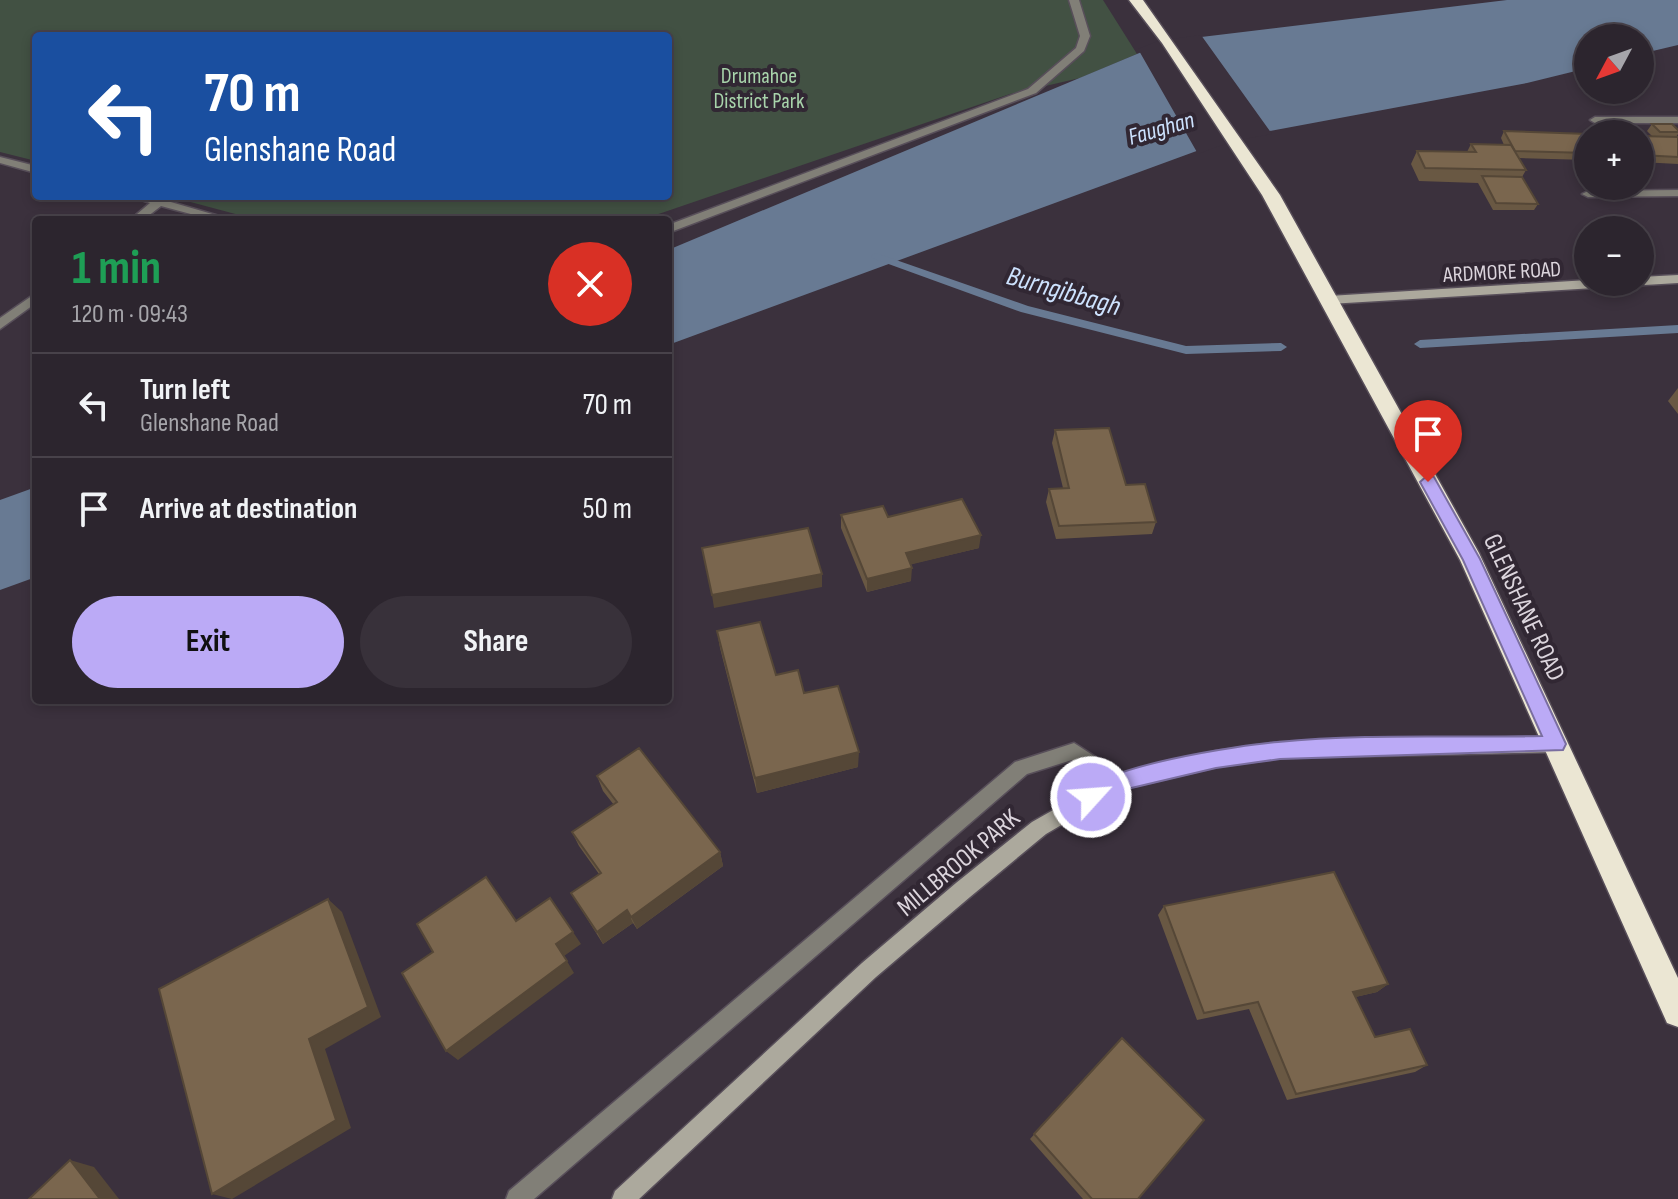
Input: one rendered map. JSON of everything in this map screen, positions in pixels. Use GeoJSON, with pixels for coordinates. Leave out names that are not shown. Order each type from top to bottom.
{"type":"FeatureCollection","features":[{"type":"Feature","properties":{"kind":"highway","name":"GLENSHANE ROAD"},"geometry":{"type":"LineString","coordinates":[[1136,0],[1168,41],[1271,195],[1471,559],[1678,1012]]}},
{"type":"Feature","properties":{"kind":"street"},"geometry":{"type":"LineString","coordinates":[[672,227],[1032,91],[1080,49],[1085,36],[1074,0]]}},
{"type":"Feature","properties":{"kind":"street"},"geometry":{"type":"LineString","coordinates":[[1655,111],[1676,123]]}},
{"type":"Feature","properties":{"kind":"street"},"geometry":{"type":"LineString","coordinates":[[1654,122],[1676,123]]}},
{"type":"Feature","properties":{"kind":"street"},"geometry":{"type":"LineString","coordinates":[[0,160],[32,169]]}},
{"type":"Feature","properties":{"kind":"street"},"geometry":{"type":"LineString","coordinates":[[1654,193],[1678,193]]}},
{"type":"Feature","properties":{"kind":"street"},"geometry":{"type":"LineString","coordinates":[[152,200],[212,216]]}},
{"type":"Feature","properties":{"kind":"street"},"geometry":{"type":"LineString","coordinates":[[141,216],[159,202]]}},
{"type":"Feature","properties":{"kind":"street","name":"ARDMORE ROAD"},"geometry":{"type":"LineString","coordinates":[[1329,300],[1678,279]]}},
{"type":"Feature","properties":{"kind":"street"},"geometry":{"type":"LineString","coordinates":[[0,325],[32,300]]}},
{"type":"Feature","properties":{"kind":"street","name":"MILLBROOK PARK"},"geometry":{"type":"LineString","coordinates":[[623,1199],[869,970],[963,890],[1039,828],[1119,782],[1216,759],[1280,750],[1556,744]]}},
{"type":"Feature","properties":{"kind":"street"},"geometry":{"type":"LineString","coordinates":[[517,1199],[1021,768],[1074,751],[1119,782]]}},
{"type":"Feature","properties":{"kind":"green space","name":"Drumahoe District Park"},"geometry":{"type":"Polygon","coordinates":[[[0,0],[1103,0],[1137,54],[1080,78],[1010,94],[653,216],[243,216],[183,200],[672,200],[672,32],[32,32],[32,160],[0,152],[0,0]]]}},
{"type":"Feature","properties":{"kind":"water","name":"Faughan"},"geometry":{"type":"Polygon","coordinates":[[[1507,0],[1678,0],[1678,45],[1654,51],[1654,24],[1574,24],[1574,71],[1232,138],[672,344],[672,248],[1168,41],[1507,0]]]}},
{"type":"Feature","properties":{"kind":"water"},"geometry":{"type":"Polygon","coordinates":[[[32,488],[32,578],[0,590],[0,500],[32,488]]]}},
{"type":"Feature","properties":{"kind":"pier"},"geometry":{"type":"Polygon","coordinates":[[[1201,35],[1272,134],[1233,141],[1198,154],[1138,49],[1158,41],[1201,35]]]}},
{"type":"Feature","properties":{"kind":"building"},"geometry":{"type":"Polygon","coordinates":[[[1654,124],[1672,124],[1678,130],[1678,132],[1660,132],[1654,124]]]}},
{"type":"Feature","properties":{"kind":"building"},"geometry":{"type":"Polygon","coordinates":[[[1504,131],[1574,134],[1574,153],[1515,151],[1504,131]]]}},
{"type":"Feature","properties":{"kind":"building"},"geometry":{"type":"Polygon","coordinates":[[[1654,136],[1678,137],[1678,157],[1654,156],[1654,136]]]}},
{"type":"Feature","properties":{"kind":"building"},"geometry":{"type":"Polygon","coordinates":[[[1471,144],[1511,145],[1526,170],[1425,168],[1417,151],[1476,152],[1471,144]]]}},
{"type":"Feature","properties":{"kind":"building"},"geometry":{"type":"Polygon","coordinates":[[[1482,176],[1522,177],[1538,204],[1496,203],[1482,176]]]}},
{"type":"Feature","properties":{"kind":"building"},"geometry":{"type":"Polygon","coordinates":[[[1109,428],[1126,485],[1145,484],[1156,522],[1059,526],[1049,489],[1069,488],[1055,430],[1109,428]]]}},
{"type":"Feature","properties":{"kind":"building"},"geometry":{"type":"Polygon","coordinates":[[[962,499],[981,535],[906,553],[912,568],[867,579],[841,515],[883,506],[888,517],[962,499]]]}},
{"type":"Feature","properties":{"kind":"building"},"geometry":{"type":"Polygon","coordinates":[[[808,528],[822,574],[712,595],[702,548],[808,528]]]}},
{"type":"Feature","properties":{"kind":"building"},"geometry":{"type":"Polygon","coordinates":[[[760,622],[776,675],[798,670],[804,693],[838,686],[859,752],[755,778],[717,631],[760,622]]]}},
{"type":"Feature","properties":{"kind":"building"},"geometry":{"type":"Polygon","coordinates":[[[639,748],[720,852],[631,917],[627,910],[597,932],[571,893],[601,873],[572,832],[617,802],[597,776],[639,748]]]}},
{"type":"Feature","properties":{"kind":"building"},"geometry":{"type":"Polygon","coordinates":[[[1334,872],[1388,984],[1353,992],[1375,1037],[1410,1029],[1427,1065],[1296,1094],[1258,1002],[1204,1013],[1164,906],[1334,872]]]}},
{"type":"Feature","properties":{"kind":"building"},"geometry":{"type":"Polygon","coordinates":[[[486,877],[516,921],[550,898],[573,932],[556,944],[567,961],[446,1051],[402,973],[433,952],[417,924],[486,877]]]}},
{"type":"Feature","properties":{"kind":"building"},"geometry":{"type":"Polygon","coordinates":[[[328,899],[368,1007],[309,1039],[336,1120],[212,1194],[159,989],[328,899]]]}},
{"type":"Feature","properties":{"kind":"building"},"geometry":{"type":"Polygon","coordinates":[[[1122,1038],[1204,1120],[1138,1199],[1092,1199],[1034,1134],[1122,1038]]]}},
{"type":"Feature","properties":{"kind":"building"},"geometry":{"type":"Polygon","coordinates":[[[70,1160],[100,1199],[29,1199],[70,1160]]]}},
{"type":"Feature","properties":{"kind":"waterway","name":"Burngibbagh"},"geometry":{"type":"LineString","coordinates":[[876,256],[1025,309],[1186,350],[1281,347]]}},
{"type":"Feature","properties":{"kind":"waterway","name":"Burngibbagh"},"geometry":{"type":"LineString","coordinates":[[1420,344],[1678,329]]}},
{"type":"Feature","properties":{"kind":"route"},"geometry":{"type":"LineString","coordinates":[[1091,797],[1119,782],[1216,759],[1280,750],[1556,744],[1471,559],[1428,482]]}}]}
